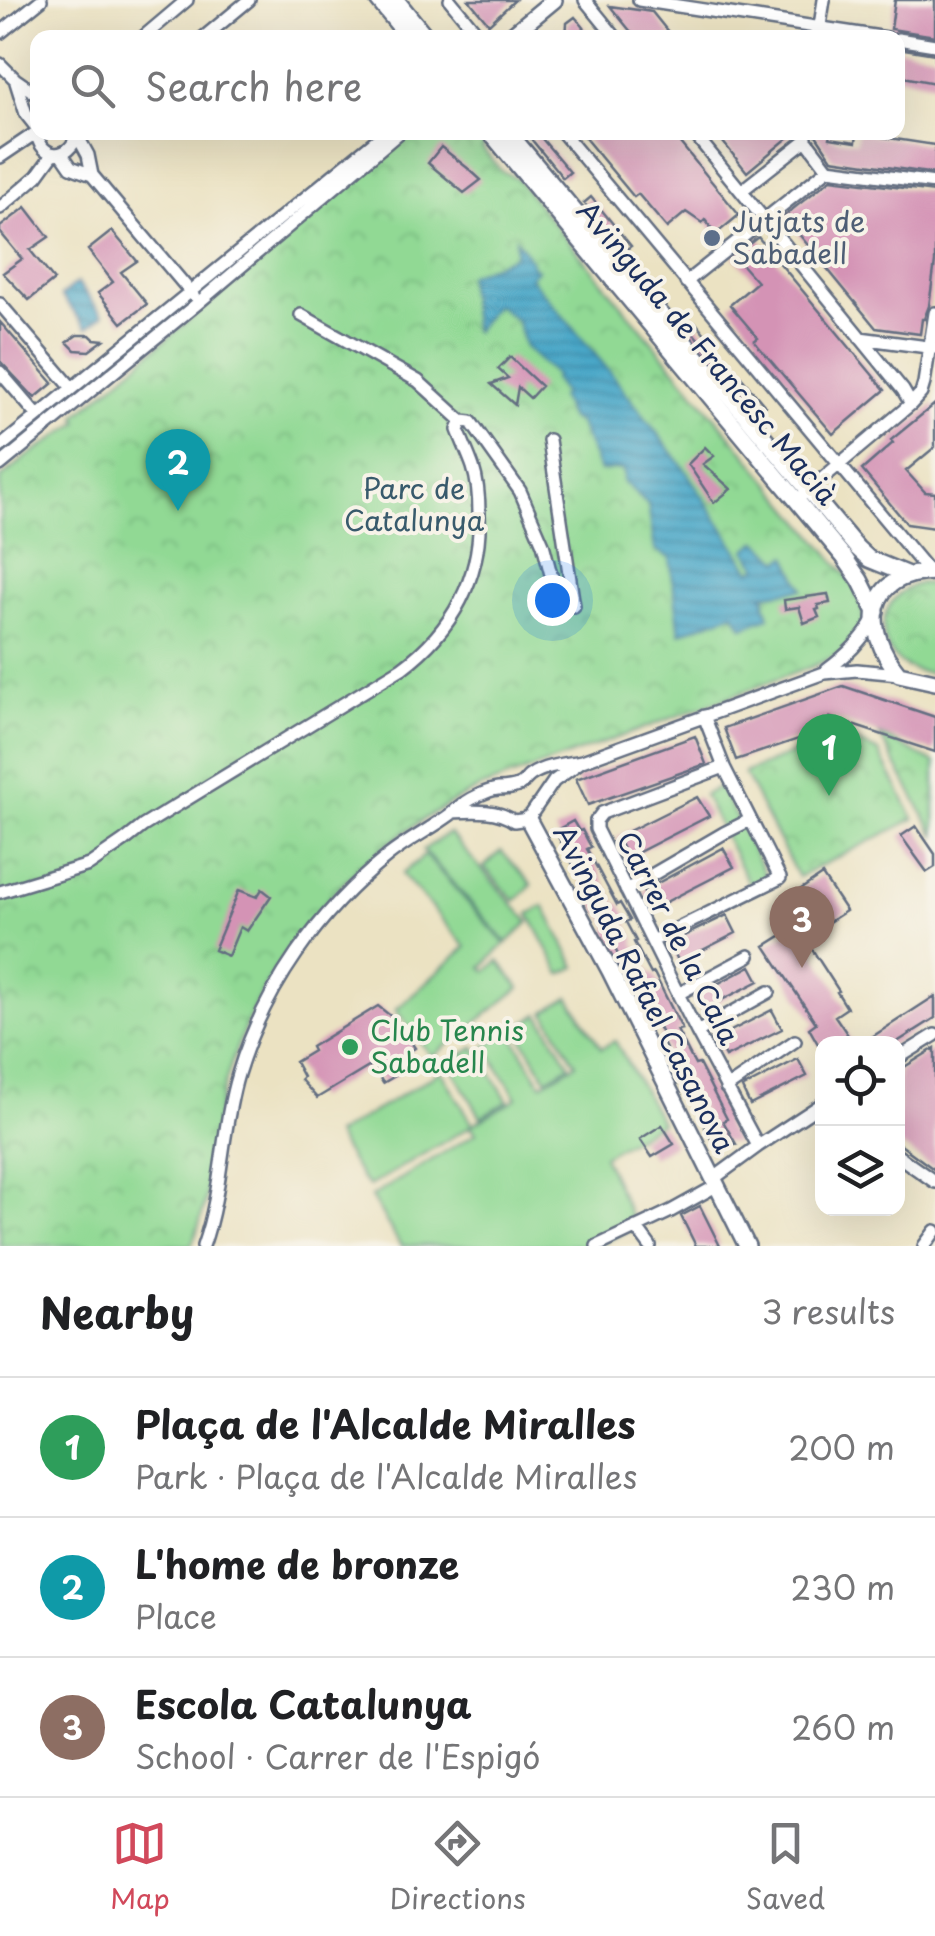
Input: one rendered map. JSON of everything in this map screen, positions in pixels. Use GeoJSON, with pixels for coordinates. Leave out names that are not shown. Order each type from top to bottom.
{"type":"FeatureCollection","features":[{"type":"Feature","properties":{"kind":"main road"},"geometry":{"type":"LineString","coordinates":[[378,0],[416,30]]}},
{"type":"Feature","properties":{"kind":"main road"},"geometry":{"type":"LineString","coordinates":[[396,0],[418,30]]}},
{"type":"Feature","properties":{"kind":"main road"},"geometry":{"type":"LineString","coordinates":[[518,30],[554,0]]}},
{"type":"Feature","properties":{"kind":"main road","name":"Avinguda de Francesc Macià"},"geometry":{"type":"LineString","coordinates":[[497,140],[803,495],[869,559],[908,575]]}},
{"type":"Feature","properties":{"kind":"main road","name":"Avinguda de Francesc Macià"},"geometry":{"type":"LineString","coordinates":[[515,140],[803,495],[855,571],[875,615],[879,644],[899,674]]}},
{"type":"Feature","properties":{"kind":"main road"},"geometry":{"type":"LineString","coordinates":[[875,615],[887,588],[908,575],[932,572]]}},
{"type":"Feature","properties":{"kind":"main road"},"geometry":{"type":"LineString","coordinates":[[899,674],[935,682]]}},
{"type":"Feature","properties":{"kind":"main road","name":"Avinguda Rafael Casanova"},"geometry":{"type":"LineString","coordinates":[[528,819],[610,972],[747,1246]]}},
{"type":"Feature","properties":{"kind":"street"},"geometry":{"type":"LineString","coordinates":[[0,33],[41,0]]}},
{"type":"Feature","properties":{"kind":"street"},"geometry":{"type":"LineString","coordinates":[[151,30],[186,0]]}},
{"type":"Feature","properties":{"kind":"street"},"geometry":{"type":"LineString","coordinates":[[212,30],[250,0]]}},
{"type":"Feature","properties":{"kind":"street"},"geometry":{"type":"LineString","coordinates":[[450,0],[474,30]]}},
{"type":"Feature","properties":{"kind":"street"},"geometry":{"type":"LineString","coordinates":[[585,0],[609,30]]}},
{"type":"Feature","properties":{"kind":"street"},"geometry":{"type":"LineString","coordinates":[[640,0],[808,30]]}},
{"type":"Feature","properties":{"kind":"street"},"geometry":{"type":"LineString","coordinates":[[819,30],[824,0]]}},
{"type":"Feature","properties":{"kind":"street"},"geometry":{"type":"LineString","coordinates":[[905,40],[935,44]]}},
{"type":"Feature","properties":{"kind":"street"},"geometry":{"type":"LineString","coordinates":[[0,64],[30,89]]}},
{"type":"Feature","properties":{"kind":"street"},"geometry":{"type":"LineString","coordinates":[[16,79],[30,120]]}},
{"type":"Feature","properties":{"kind":"street"},"geometry":{"type":"LineString","coordinates":[[0,157],[30,135]]}},
{"type":"Feature","properties":{"kind":"street"},"geometry":{"type":"LineString","coordinates":[[39,140],[40,145],[71,167],[92,175]]}},
{"type":"Feature","properties":{"kind":"street"},"geometry":{"type":"LineString","coordinates":[[0,208],[76,140]]}},
{"type":"Feature","properties":{"kind":"street"},"geometry":{"type":"LineString","coordinates":[[80,140],[92,175],[198,303]]}},
{"type":"Feature","properties":{"kind":"street"},"geometry":{"type":"LineString","coordinates":[[2,442],[376,140]]}},
{"type":"Feature","properties":{"kind":"street"},"geometry":{"type":"LineString","coordinates":[[0,465],[391,140]]}},
{"type":"Feature","properties":{"kind":"street","name":"Avinguda de Francesc Macià"},"geometry":{"type":"LineString","coordinates":[[569,140],[838,466],[932,572]]}},
{"type":"Feature","properties":{"kind":"street"},"geometry":{"type":"LineString","coordinates":[[700,140],[911,404]]}},
{"type":"Feature","properties":{"kind":"street"},"geometry":{"type":"LineString","coordinates":[[741,191],[801,140]]}},
{"type":"Feature","properties":{"kind":"street"},"geometry":{"type":"LineString","coordinates":[[809,140],[828,168]]}},
{"type":"Feature","properties":{"kind":"street"},"geometry":{"type":"LineString","coordinates":[[686,282],[828,168],[935,183]]}},
{"type":"Feature","properties":{"kind":"street"},"geometry":{"type":"LineString","coordinates":[[0,304],[72,388]]}},
{"type":"Feature","properties":{"kind":"street"},"geometry":{"type":"LineString","coordinates":[[803,495],[922,393],[935,313]]}},
{"type":"Feature","properties":{"kind":"street"},"geometry":{"type":"LineString","coordinates":[[301,315],[418,381],[464,424],[520,491],[542,544],[560,609]]}},
{"type":"Feature","properties":{"kind":"street"},"geometry":{"type":"LineString","coordinates":[[860,338],[932,348]]}},
{"type":"Feature","properties":{"kind":"street"},"geometry":{"type":"LineString","coordinates":[[0,372],[38,416]]}},
{"type":"Feature","properties":{"kind":"street"},"geometry":{"type":"LineString","coordinates":[[0,892],[89,866],[142,826],[402,668],[437,638],[466,591],[478,544],[478,488],[464,424]]}},
{"type":"Feature","properties":{"kind":"street"},"geometry":{"type":"LineString","coordinates":[[550,440],[574,606]]}},
{"type":"Feature","properties":{"kind":"street"},"geometry":{"type":"LineString","coordinates":[[824,673],[853,649],[875,615]]}},
{"type":"Feature","properties":{"kind":"street"},"geometry":{"type":"LineString","coordinates":[[203,1246],[214,1211],[240,1070],[280,978],[306,940],[358,882],[412,837],[462,804],[496,789],[520,785],[531,774],[582,761],[824,673],[857,670],[899,674]]}},
{"type":"Feature","properties":{"kind":"street"},"geometry":{"type":"LineString","coordinates":[[652,941],[780,878],[724,767],[704,716]]}},
{"type":"Feature","properties":{"kind":"street"},"geometry":{"type":"LineString","coordinates":[[453,812],[493,812],[518,822],[528,819],[554,781],[582,761]]}},
{"type":"Feature","properties":{"kind":"street","name":"Carrer de la Cala"},"geometry":{"type":"LineString","coordinates":[[724,767],[602,813],[596,822],[597,834],[758,1146]]}},
{"type":"Feature","properties":{"kind":"street"},"geometry":{"type":"LineString","coordinates":[[520,785],[530,788],[537,803]]}},
{"type":"Feature","properties":{"kind":"street"},"geometry":{"type":"LineString","coordinates":[[505,815],[501,804],[506,790]]}},
{"type":"Feature","properties":{"kind":"street"},"geometry":{"type":"LineString","coordinates":[[626,890],[750,820]]}},
{"type":"Feature","properties":{"kind":"street"},"geometry":{"type":"LineString","coordinates":[[678,994],[749,956]]}},
{"type":"Feature","properties":{"kind":"street"},"geometry":{"type":"LineString","coordinates":[[697,1032],[769,992]]}},
{"type":"Feature","properties":{"kind":"street"},"geometry":{"type":"LineString","coordinates":[[905,1054],[935,1035]]}},
{"type":"Feature","properties":{"kind":"street"},"geometry":{"type":"LineString","coordinates":[[726,1088],[795,1041]]}},
{"type":"Feature","properties":{"kind":"street"},"geometry":{"type":"LineString","coordinates":[[597,1246],[714,1182],[758,1146],[815,1109]]}},
{"type":"Feature","properties":{"kind":"street"},"geometry":{"type":"LineString","coordinates":[[905,1161],[935,1182]]}},
{"type":"Feature","properties":{"kind":"street"},"geometry":{"type":"LineString","coordinates":[[636,1228],[650,1246]]}},
{"type":"Feature","properties":{"kind":"street"},"geometry":{"type":"LineString","coordinates":[[924,1246],[935,1230]]}},
{"type":"Feature","properties":{"kind":"green space","name":"Parc de Catalunya"},"geometry":{"type":"Polygon","coordinates":[[[401,140],[485,140],[487,143],[482,148],[501,171],[515,177],[855,585],[863,616],[857,638],[839,654],[480,788],[387,845],[347,880],[311,919],[254,1008],[233,1058],[218,1111],[205,1202],[191,1246],[0,1246],[0,479],[79,422],[76,416],[401,140]]]}},
{"type":"Feature","properties":{"kind":"green space"},"geometry":{"type":"Polygon","coordinates":[[[920,583],[935,584],[935,673],[915,670],[900,662],[889,650],[884,636],[884,620],[890,605],[902,592],[920,583]]]}},
{"type":"Feature","properties":{"kind":"green space"},"geometry":{"type":"Polygon","coordinates":[[[879,734],[935,763],[935,835],[879,734]]]}},
{"type":"Feature","properties":{"kind":"green space"},"geometry":{"type":"Polygon","coordinates":[[[845,737],[879,752],[914,819],[798,877],[744,773],[826,740],[835,746],[845,737]]]}},
{"type":"Feature","properties":{"kind":"green space"},"geometry":{"type":"Polygon","coordinates":[[[720,786],[768,880],[751,888],[704,795],[720,786]]]}},
{"type":"Feature","properties":{"kind":"green space"},"geometry":{"type":"Polygon","coordinates":[[[449,833],[529,922],[507,943],[423,850],[449,833]]]}},
{"type":"Feature","properties":{"kind":"green space"},"geometry":{"type":"Polygon","coordinates":[[[501,851],[532,885],[515,901],[484,867],[501,851]]]}},
{"type":"Feature","properties":{"kind":"green space"},"geometry":{"type":"Polygon","coordinates":[[[425,855],[505,944],[482,967],[486,971],[499,961],[520,988],[432,1057],[396,1010],[466,947],[402,874],[425,855]]]}},
{"type":"Feature","properties":{"kind":"green space"},"geometry":{"type":"Polygon","coordinates":[[[544,906],[576,967],[561,974],[529,914],[544,906]]]}},
{"type":"Feature","properties":{"kind":"green space"},"geometry":{"type":"Polygon","coordinates":[[[569,997],[601,1048],[615,1041],[661,1122],[603,1156],[636,1227],[597,1246],[401,1246],[371,1197],[476,1133],[471,1126],[369,1186],[335,1135],[441,1071],[473,1124],[517,1098],[485,1046],[510,1031],[541,1084],[576,1064],[545,1012],[569,997]]]}},
{"type":"Feature","properties":{"kind":"green space"},"geometry":{"type":"Polygon","coordinates":[[[539,1014],[570,1065],[547,1079],[516,1028],[539,1014]]]}},
{"type":"Feature","properties":{"kind":"green space"},"geometry":{"type":"Polygon","coordinates":[[[475,1047],[508,1101],[481,1117],[449,1063],[475,1047]]]}},
{"type":"Feature","properties":{"kind":"water"},"geometry":{"type":"Polygon","coordinates":[[[516,239],[537,270],[530,277],[684,468],[751,571],[758,567],[746,550],[758,541],[780,561],[787,556],[803,589],[762,595],[769,617],[743,627],[734,613],[680,633],[670,558],[655,550],[648,504],[623,481],[621,469],[600,471],[578,422],[570,419],[560,397],[563,393],[553,379],[556,376],[525,347],[517,321],[496,304],[474,332],[467,276],[515,256],[516,239]]]}},
{"type":"Feature","properties":{"kind":"water"},"geometry":{"type":"Polygon","coordinates":[[[77,283],[103,315],[87,328],[61,296],[77,283]]]}},
{"type":"Feature","properties":{"kind":"building"},"geometry":{"type":"Polygon","coordinates":[[[469,0],[515,0],[489,24],[469,0]]]}},
{"type":"Feature","properties":{"kind":"building"},"geometry":{"type":"Polygon","coordinates":[[[895,0],[935,0],[935,36],[891,29],[895,0]]]}},
{"type":"Feature","properties":{"kind":"building"},"geometry":{"type":"Polygon","coordinates":[[[610,6],[652,12],[667,30],[630,30],[610,6]]]}},
{"type":"Feature","properties":{"kind":"building"},"geometry":{"type":"Polygon","coordinates":[[[575,17],[586,30],[567,30],[567,23],[575,17]]]}},
{"type":"Feature","properties":{"kind":"building"},"geometry":{"type":"Polygon","coordinates":[[[905,49],[935,54],[935,83],[905,77],[905,49]]]}},
{"type":"Feature","properties":{"kind":"building"},"geometry":{"type":"Polygon","coordinates":[[[532,140],[543,140],[570,172],[563,178],[532,140]]]}},
{"type":"Feature","properties":{"kind":"building"},"geometry":{"type":"Polygon","coordinates":[[[587,140],[678,140],[739,215],[716,234],[705,220],[702,223],[686,212],[667,228],[638,194],[634,197],[587,140]]]}},
{"type":"Feature","properties":{"kind":"building"},"geometry":{"type":"Polygon","coordinates":[[[721,140],[785,140],[747,172],[721,140]]]}},
{"type":"Feature","properties":{"kind":"building"},"geometry":{"type":"Polygon","coordinates":[[[819,140],[902,140],[935,145],[935,174],[832,159],[819,140]]]}},
{"type":"Feature","properties":{"kind":"building"},"geometry":{"type":"Polygon","coordinates":[[[441,147],[481,180],[464,193],[428,163],[441,147]]]}},
{"type":"Feature","properties":{"kind":"building"},"geometry":{"type":"Polygon","coordinates":[[[831,179],[935,192],[935,262],[929,306],[920,334],[876,328],[784,216],[831,179]]]}},
{"type":"Feature","properties":{"kind":"building"},"geometry":{"type":"Polygon","coordinates":[[[591,197],[631,246],[624,251],[584,203],[591,197]]]}},
{"type":"Feature","properties":{"kind":"building"},"geometry":{"type":"Polygon","coordinates":[[[26,207],[49,237],[30,250],[54,280],[29,300],[3,273],[22,259],[0,232],[0,227],[26,207]]]}},
{"type":"Feature","properties":{"kind":"building"},"geometry":{"type":"Polygon","coordinates":[[[112,231],[137,261],[121,272],[147,304],[122,323],[98,293],[113,282],[88,250],[112,231]]]}},
{"type":"Feature","properties":{"kind":"building"},"geometry":{"type":"Polygon","coordinates":[[[758,237],[885,390],[833,434],[754,341],[758,338],[730,305],[757,282],[734,256],[758,237]]]}},
{"type":"Feature","properties":{"kind":"building"},"geometry":{"type":"Polygon","coordinates":[[[0,322],[53,383],[35,398],[0,361],[0,322]]]}},
{"type":"Feature","properties":{"kind":"building"},"geometry":{"type":"Polygon","coordinates":[[[696,323],[765,406],[759,412],[689,328],[696,323]]]}},
{"type":"Feature","properties":{"kind":"building"},"geometry":{"type":"Polygon","coordinates":[[[77,335],[104,340],[89,351],[75,350],[67,342],[77,335]]]}},
{"type":"Feature","properties":{"kind":"building"},"geometry":{"type":"Polygon","coordinates":[[[510,357],[541,386],[530,398],[518,387],[515,405],[491,384],[508,378],[498,369],[510,357]]]}},
{"type":"Feature","properties":{"kind":"building"},"geometry":{"type":"Polygon","coordinates":[[[935,404],[935,447],[906,471],[925,492],[935,493],[935,528],[907,524],[862,470],[935,404]]]}},
{"type":"Feature","properties":{"kind":"building"},"geometry":{"type":"Polygon","coordinates":[[[705,447],[714,456],[703,464],[731,489],[714,503],[688,464],[705,447]]]}},
{"type":"Feature","properties":{"kind":"building"},"geometry":{"type":"Polygon","coordinates":[[[828,594],[830,603],[818,605],[816,610],[819,617],[804,623],[799,607],[785,609],[784,600],[828,594]]]}},
{"type":"Feature","properties":{"kind":"building"},"geometry":{"type":"Polygon","coordinates":[[[843,686],[935,717],[935,752],[831,718],[834,727],[736,760],[724,728],[843,686]]]}},
{"type":"Feature","properties":{"kind":"building"},"geometry":{"type":"Polygon","coordinates":[[[695,736],[706,764],[588,805],[576,779],[695,736]]]}},
{"type":"Feature","properties":{"kind":"building"},"geometry":{"type":"Polygon","coordinates":[[[697,797],[709,816],[627,858],[617,837],[697,797]]]}},
{"type":"Feature","properties":{"kind":"building"},"geometry":{"type":"Polygon","coordinates":[[[573,821],[591,847],[587,849],[617,905],[620,903],[630,920],[626,922],[634,942],[651,974],[654,973],[682,1029],[677,1030],[695,1065],[699,1064],[736,1144],[711,1139],[705,1127],[709,1124],[681,1071],[678,1073],[637,982],[633,984],[623,965],[602,912],[599,913],[555,831],[573,821]]]}},
{"type":"Feature","properties":{"kind":"building"},"geometry":{"type":"Polygon","coordinates":[[[916,826],[935,854],[935,867],[927,872],[901,836],[916,826]]]}},
{"type":"Feature","properties":{"kind":"building"},"geometry":{"type":"Polygon","coordinates":[[[723,848],[734,867],[652,909],[643,891],[723,848]]]}},
{"type":"Feature","properties":{"kind":"building"},"geometry":{"type":"Polygon","coordinates":[[[822,875],[846,911],[821,927],[812,913],[808,916],[802,907],[807,905],[798,891],[822,875]]]}},
{"type":"Feature","properties":{"kind":"building"},"geometry":{"type":"Polygon","coordinates":[[[262,889],[271,896],[247,931],[240,927],[228,956],[214,950],[239,890],[257,897],[262,889]]]}},
{"type":"Feature","properties":{"kind":"building"},"geometry":{"type":"Polygon","coordinates":[[[727,915],[736,933],[679,962],[669,943],[727,915]]]}},
{"type":"Feature","properties":{"kind":"building"},"geometry":{"type":"Polygon","coordinates":[[[797,926],[847,1008],[835,1016],[849,1036],[815,1039],[809,1028],[816,1023],[765,946],[797,926]]]}},
{"type":"Feature","properties":{"kind":"building"},"geometry":{"type":"Polygon","coordinates":[[[751,966],[759,981],[702,1010],[695,996],[751,966]]]}},
{"type":"Feature","properties":{"kind":"building"},"geometry":{"type":"Polygon","coordinates":[[[935,996],[935,1018],[905,1037],[873,1036],[935,996]]]}},
{"type":"Feature","properties":{"kind":"building"},"geometry":{"type":"Polygon","coordinates":[[[378,1006],[397,1021],[415,1048],[394,1062],[400,1073],[383,1083],[372,1065],[317,1098],[301,1080],[295,1062],[313,1051],[311,1047],[378,1006]]]}},
{"type":"Feature","properties":{"kind":"building"},"geometry":{"type":"Polygon","coordinates":[[[772,1010],[782,1029],[725,1057],[715,1039],[772,1010]]]}},
{"type":"Feature","properties":{"kind":"building"},"geometry":{"type":"Polygon","coordinates":[[[935,1048],[935,1170],[905,1148],[905,1067],[935,1048]]]}},
{"type":"Feature","properties":{"kind":"building"},"geometry":{"type":"Polygon","coordinates":[[[798,1059],[807,1076],[750,1105],[742,1088],[798,1059]]]}},
{"type":"Feature","properties":{"kind":"building"},"geometry":{"type":"Polygon","coordinates":[[[662,1125],[674,1144],[652,1157],[640,1139],[662,1125]]]}},
{"type":"Feature","properties":{"kind":"building"},"geometry":{"type":"Polygon","coordinates":[[[700,1206],[720,1246],[696,1246],[681,1216],[700,1206]]]}},
{"type":"Feature","properties":{"kind":"place","name":"Jutjats de Sabadell"},"geometry":{"type":"Point","coordinates":[712,238]}},
{"type":"Feature","properties":{"kind":"place","name":"L'home de bronze"},"geometry":{"type":"Point","coordinates":[178,511]}},
{"type":"Feature","properties":{"kind":"place","name":"Plaça de l'Alcalde Miralles"},"geometry":{"type":"Point","coordinates":[829,796]}},
{"type":"Feature","properties":{"kind":"place","name":"Escola Catalunya"},"geometry":{"type":"Point","coordinates":[802,968]}},
{"type":"Feature","properties":{"kind":"place","name":"Club Tennis Sabadell"},"geometry":{"type":"Point","coordinates":[350,1047]}}]}
